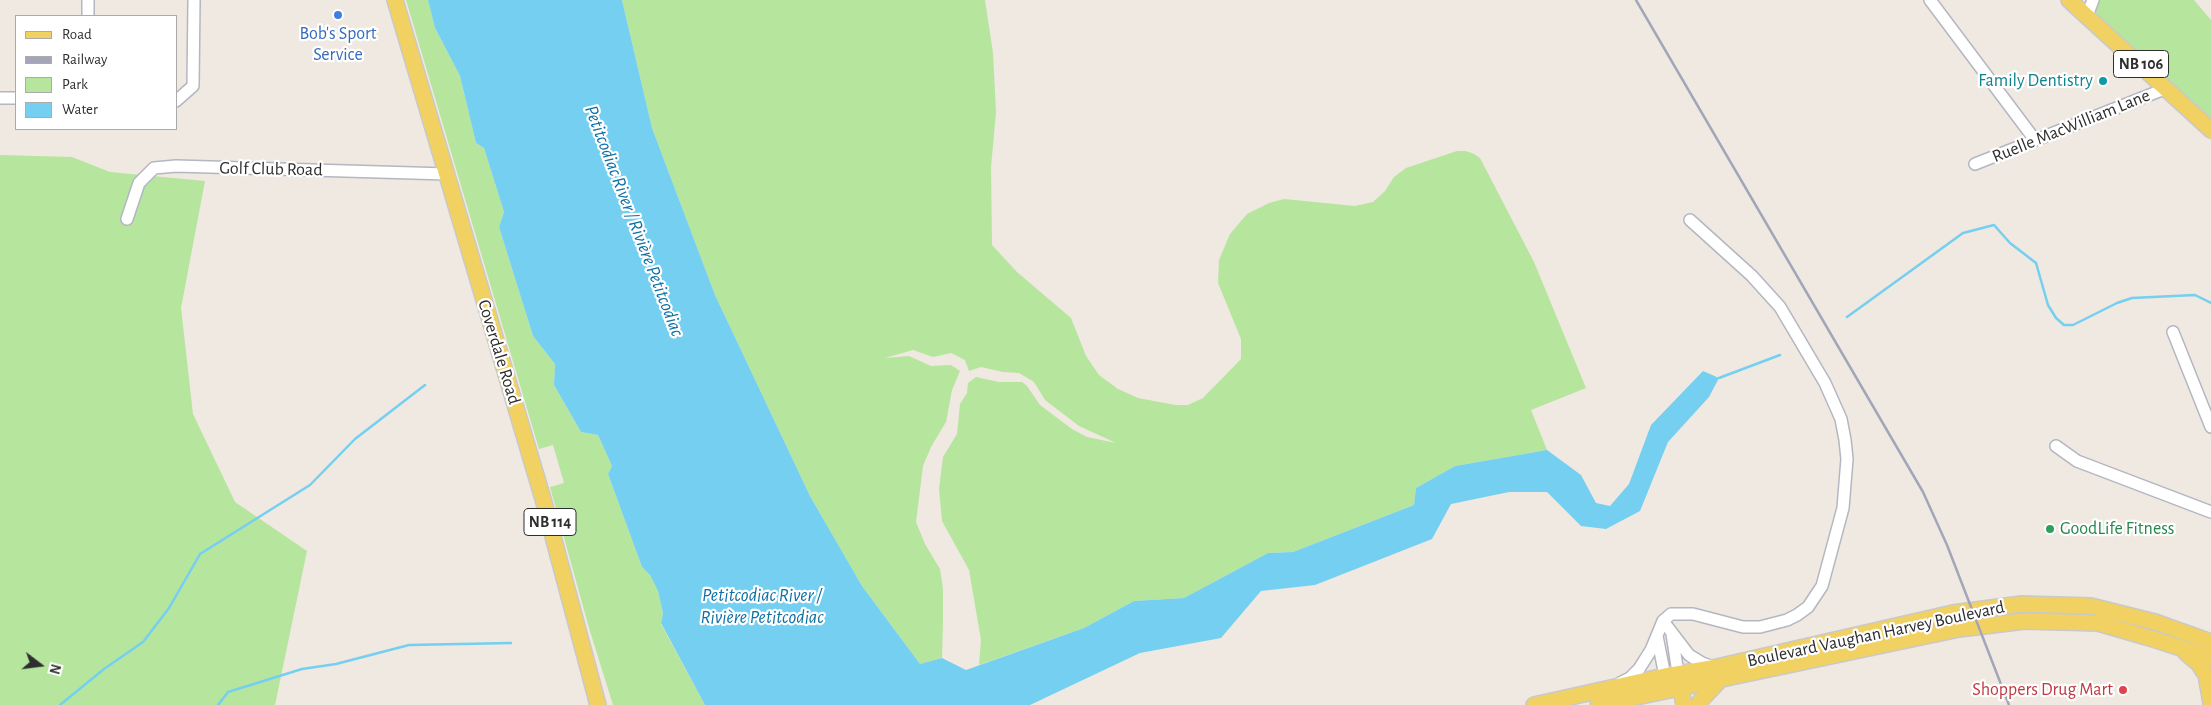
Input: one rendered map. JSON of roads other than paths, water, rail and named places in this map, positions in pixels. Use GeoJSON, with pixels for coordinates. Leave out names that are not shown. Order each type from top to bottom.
{"type":"FeatureCollection","features":[{"type":"Feature","properties":{"kind":"main road","name":"Coverdale Road"},"geometry":{"type":"LineString","coordinates":[[395,0],[544,499],[598,705]]}},
{"type":"Feature","properties":{"kind":"main road","name":"NB 106"},"geometry":{"type":"LineString","coordinates":[[2069,0],[2211,130]]}},
{"type":"Feature","properties":{"kind":"main road","name":"Boulevard Vaughan Harvey Boulevard"},"geometry":{"type":"LineString","coordinates":[[1534,705],[1676,684],[1953,613],[2022,604],[2092,606],[2155,622],[2211,642]]}},
{"type":"Feature","properties":{"kind":"main road","name":"Boulevard Vaughan Harvey Boulevard"},"geometry":{"type":"LineString","coordinates":[[1718,674],[1959,629],[2025,621],[2098,623],[2211,658]]}},
{"type":"Feature","properties":{"kind":"main road"},"geometry":{"type":"LineString","coordinates":[[2189,634],[2211,632]]}},
{"type":"Feature","properties":{"kind":"main road"},"geometry":{"type":"LineString","coordinates":[[2179,648],[2198,663],[2206,675],[2211,703]]}},
{"type":"Feature","properties":{"kind":"main road"},"geometry":{"type":"LineString","coordinates":[[1698,705],[1718,674]]}},
{"type":"Feature","properties":{"kind":"main road"},"geometry":{"type":"LineString","coordinates":[[1676,684],[1684,705]]}},
{"type":"Feature","properties":{"kind":"main road","name":"Boulevard Vaughan Harvey Boulevard"},"geometry":{"type":"LineString","coordinates":[[1598,705],[1616,694]]}},
{"type":"Feature","properties":{"kind":"main road"},"geometry":{"type":"LineString","coordinates":[[1616,694],[1633,705]]}},
{"type":"Feature","properties":{"kind":"street"},"geometry":{"type":"LineString","coordinates":[[88,0],[88,15]]}},
{"type":"Feature","properties":{"kind":"street"},"geometry":{"type":"LineString","coordinates":[[178,99],[193,86],[194,0]]}},
{"type":"Feature","properties":{"kind":"street"},"geometry":{"type":"LineString","coordinates":[[1930,0],[2035,140]]}},
{"type":"Feature","properties":{"kind":"street"},"geometry":{"type":"LineString","coordinates":[[2088,16],[2093,0]]}},
{"type":"Feature","properties":{"kind":"street","name":"Ruelle MacWilliam Lane"},"geometry":{"type":"LineString","coordinates":[[1975,164],[2167,88]]}},
{"type":"Feature","properties":{"kind":"street"},"geometry":{"type":"LineString","coordinates":[[0,98],[15,98]]}},
{"type":"Feature","properties":{"kind":"street","name":"Golf Club Road"},"geometry":{"type":"LineString","coordinates":[[127,219],[139,183],[154,168],[176,166],[447,174]]}},
{"type":"Feature","properties":{"kind":"street"},"geometry":{"type":"LineString","coordinates":[[1616,694],[1639,669],[1651,650],[1663,621],[1671,614],[1681,613],[1743,627],[1760,627],[1787,620],[1808,607],[1822,586],[1837,533],[1846,485],[1847,459],[1840,419],[1833,400],[1794,326],[1767,292],[1690,220]]}},
{"type":"Feature","properties":{"kind":"street"},"geometry":{"type":"LineString","coordinates":[[2173,332],[2208,407],[2211,428]]}},
{"type":"Feature","properties":{"kind":"street"},"geometry":{"type":"LineString","coordinates":[[2056,446],[2077,461],[2211,512]]}},
{"type":"Feature","properties":{"kind":"street"},"geometry":{"type":"LineString","coordinates":[[1663,621],[1672,630],[1689,655],[1718,674]]}},
{"type":"Feature","properties":{"kind":"street"},"geometry":{"type":"LineString","coordinates":[[1672,630],[1676,684]]}},
{"type":"Feature","properties":{"kind":"street"},"geometry":{"type":"LineString","coordinates":[[1657,634],[1676,684]]}},
{"type":"Feature","properties":{"kind":"water","name":"Petitcodiac River / Rivière Petitcodiac"},"geometry":{"type":"Polygon","coordinates":[[[428,0],[622,0],[652,128],[715,295],[810,496],[862,586],[920,664],[942,658],[966,670],[1084,628],[1134,601],[1184,598],[1268,553],[1293,552],[1414,505],[1416,488],[1455,466],[1547,450],[1581,475],[1596,503],[1610,506],[1629,484],[1651,425],[1703,371],[1719,378],[1709,397],[1668,442],[1640,511],[1606,529],[1581,526],[1547,492],[1509,492],[1451,504],[1432,539],[1315,585],[1261,591],[1221,638],[1140,653],[1030,705],[705,705],[661,623],[663,613],[658,591],[650,575],[642,567],[608,474],[612,466],[598,435],[581,432],[554,385],[555,364],[533,336],[499,227],[504,212],[484,148],[476,143],[460,76],[435,28],[428,0]]]}},
{"type":"Feature","properties":{"kind":"waterway"},"geometry":{"type":"LineString","coordinates":[[1847,317],[1963,233],[1994,225],[2010,243],[2036,263],[2048,305],[2056,318],[2064,325],[2073,325],[2117,303],[2132,298],[2195,295],[2211,303]]}},
{"type":"Feature","properties":{"kind":"waterway"},"geometry":{"type":"LineString","coordinates":[[1719,378],[1780,355]]}},
{"type":"Feature","properties":{"kind":"waterway"},"geometry":{"type":"LineString","coordinates":[[60,705],[104,669],[143,642],[169,608],[200,554],[310,485],[355,439],[425,385]]}},
{"type":"Feature","properties":{"kind":"waterway"},"geometry":{"type":"LineString","coordinates":[[218,705],[228,692],[302,669],[336,664],[409,645],[511,643]]}},
{"type":"Feature","properties":{"kind":"railway"},"geometry":{"type":"LineString","coordinates":[[1636,0],[1923,492],[1947,545],[2009,705]]}},
{"type":"Feature","properties":{"kind":"place","name":"Bob's Sport Service"},"geometry":{"type":"Point","coordinates":[338,15]}},
{"type":"Feature","properties":{"kind":"place","name":"Family Dentistry"},"geometry":{"type":"Point","coordinates":[2103,81]}},
{"type":"Feature","properties":{"kind":"place","name":"GoodLife Fitness"},"geometry":{"type":"Point","coordinates":[2050,529]}},
{"type":"Feature","properties":{"kind":"place","name":"Shoppers Drug Mart"},"geometry":{"type":"Point","coordinates":[2123,690]}}]}
